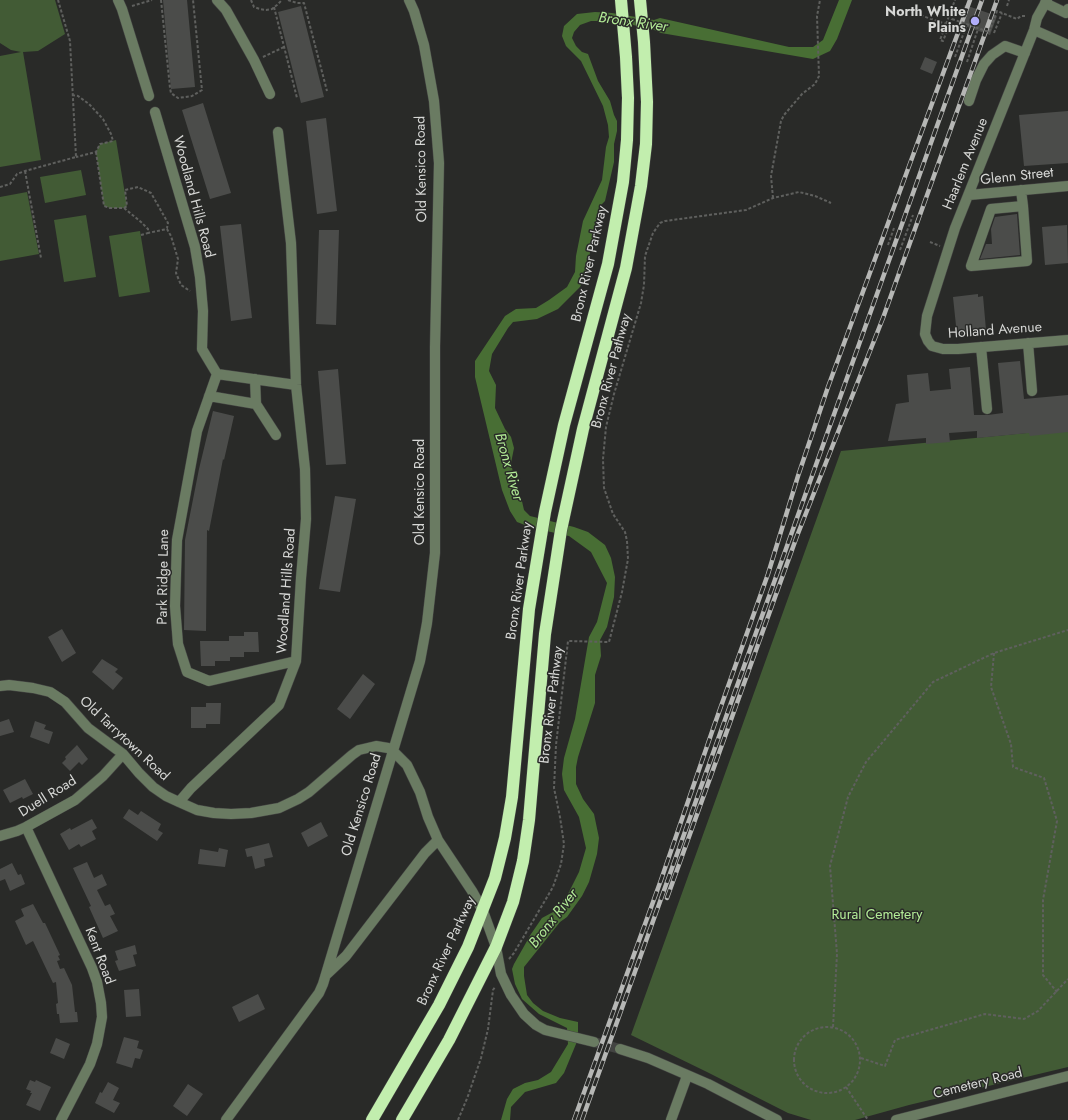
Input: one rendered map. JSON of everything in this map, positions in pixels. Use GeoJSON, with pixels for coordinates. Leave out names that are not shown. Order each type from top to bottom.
{"type":"FeatureCollection","features":[{"type":"Feature","properties":{"kind":"highway","name":"Bronx River Parkway"},"geometry":{"type":"LineString","coordinates":[[372,1120],[440,1005],[468,947],[483,911],[500,858],[511,804],[527,631],[545,512],[564,425],[608,264],[620,202],[628,119],[628,78],[621,0]]}},
{"type":"Feature","properties":{"kind":"highway"},"geometry":{"type":"LineString","coordinates":[[402,1120],[449,1040],[496,947],[518,882],[526,841],[546,634],[563,515],[583,429],[626,268],[638,206],[644,164],[646,81],[640,2]]}},
{"type":"Feature","properties":{"kind":"street"},"geometry":{"type":"LineString","coordinates":[[217,0],[226,10],[255,61],[270,94]]}},
{"type":"Feature","properties":{"kind":"street","name":"Old Kensico Road"},"geometry":{"type":"LineString","coordinates":[[226,1120],[319,993],[327,974],[420,660],[431,596],[435,553],[435,347],[439,163],[434,102],[424,45],[414,11],[409,0]]}},
{"type":"Feature","properties":{"kind":"street"},"geometry":{"type":"LineString","coordinates":[[1046,1],[1066,14],[1068,9]]}},
{"type":"Feature","properties":{"kind":"street","name":"Haarlem Avenue"},"geometry":{"type":"LineString","coordinates":[[928,341],[925,328],[927,316],[955,228],[1034,30],[1037,18],[1046,1]]}},
{"type":"Feature","properties":{"kind":"street"},"geometry":{"type":"LineString","coordinates":[[121,3],[149,96]]}},
{"type":"Feature","properties":{"kind":"street"},"geometry":{"type":"LineString","coordinates":[[1034,30],[1068,46]]}},
{"type":"Feature","properties":{"kind":"street"},"geometry":{"type":"LineString","coordinates":[[969,101],[976,80],[984,64],[992,55],[1004,46],[1025,53]]}},
{"type":"Feature","properties":{"kind":"street","name":"Woodland Hills Road"},"geometry":{"type":"LineString","coordinates":[[155,112],[195,247],[203,311],[202,348],[217,374]]}},
{"type":"Feature","properties":{"kind":"street","name":"Woodland Hills Road"},"geometry":{"type":"LineString","coordinates":[[179,802],[191,788],[278,705],[296,661],[306,519],[305,469],[296,384],[291,243],[278,132]]}},
{"type":"Feature","properties":{"kind":"street","name":"Glenn Street"},"geometry":{"type":"LineString","coordinates":[[968,195],[1068,186]]}},
{"type":"Feature","properties":{"kind":"street"},"geometry":{"type":"LineString","coordinates":[[1021,190],[1023,206],[1027,261],[971,266],[991,209],[1023,206]]}},
{"type":"Feature","properties":{"kind":"street","name":"Holland Avenue"},"geometry":{"type":"LineString","coordinates":[[928,341],[932,346],[943,349],[958,350],[1068,340]]}},
{"type":"Feature","properties":{"kind":"street"},"geometry":{"type":"LineString","coordinates":[[1028,343],[1032,391]]}},
{"type":"Feature","properties":{"kind":"street"},"geometry":{"type":"LineString","coordinates":[[981,347],[987,409]]}},
{"type":"Feature","properties":{"kind":"street"},"geometry":{"type":"LineString","coordinates":[[217,374],[296,384]]}},
{"type":"Feature","properties":{"kind":"street","name":"Park Ridge Lane"},"geometry":{"type":"LineString","coordinates":[[217,374],[197,431],[177,540],[175,606],[178,644],[188,672],[209,681],[296,661]]}},
{"type":"Feature","properties":{"kind":"street"},"geometry":{"type":"LineString","coordinates":[[255,379],[256,404],[276,435]]}},
{"type":"Feature","properties":{"kind":"street"},"geometry":{"type":"LineString","coordinates":[[210,396],[256,404]]}},
{"type":"Feature","properties":{"kind":"street","name":"Old Tarrytown Road"},"geometry":{"type":"LineString","coordinates":[[0,686],[9,685],[34,688],[50,692],[65,702],[88,728],[123,754],[139,774],[153,787],[166,796],[197,810],[214,813],[244,814],[269,810],[288,804],[309,792],[352,754],[359,750],[376,746],[388,748],[393,751]]}},
{"type":"Feature","properties":{"kind":"street"},"geometry":{"type":"LineString","coordinates":[[393,751],[410,770],[438,840],[472,891],[483,911],[496,947],[501,974],[511,995],[524,1014],[536,1025],[545,1030],[594,1042]]}},
{"type":"Feature","properties":{"kind":"street","name":"Duell Road"},"geometry":{"type":"LineString","coordinates":[[0,836],[26,827],[75,800],[103,776],[123,754]]}},
{"type":"Feature","properties":{"kind":"street","name":"Kent Road"},"geometry":{"type":"LineString","coordinates":[[26,827],[89,963],[97,982],[101,1004],[102,1017],[97,1044],[90,1064],[61,1120]]}},
{"type":"Feature","properties":{"kind":"street","name":"Old Kensico Road"},"geometry":{"type":"LineString","coordinates":[[327,974],[346,956],[425,853],[438,840]]}},
{"type":"Feature","properties":{"kind":"street"},"geometry":{"type":"LineString","coordinates":[[620,1049],[648,1058],[686,1076],[708,1084],[777,1120]]}},
{"type":"Feature","properties":{"kind":"street"},"geometry":{"type":"LineString","coordinates":[[671,1120],[686,1076]]}},
{"type":"Feature","properties":{"kind":"street","name":"Cemetery Road"},"geometry":{"type":"LineString","coordinates":[[896,1120],[1068,1076]]}},
{"type":"Feature","properties":{"kind":"path"},"geometry":{"type":"LineString","coordinates":[[58,0],[70,41],[76,157]]}},
{"type":"Feature","properties":{"kind":"path"},"geometry":{"type":"LineString","coordinates":[[121,3],[152,0]]}},
{"type":"Feature","properties":{"kind":"path"},"geometry":{"type":"LineString","coordinates":[[161,0],[170,88],[171,93],[178,98],[192,96],[202,90],[193,0]]}},
{"type":"Feature","properties":{"kind":"path"},"geometry":{"type":"LineString","coordinates":[[251,0],[254,7],[266,10],[274,7],[282,0]]}},
{"type":"Feature","properties":{"kind":"path"},"geometry":{"type":"LineString","coordinates":[[288,0],[297,3],[304,3],[327,91]]}},
{"type":"Feature","properties":{"kind":"path"},"geometry":{"type":"LineString","coordinates":[[820,0],[817,16],[819,71],[817,81],[802,94],[784,115],[781,122],[772,176],[773,198],[799,192],[806,193],[831,203]]}},
{"type":"Feature","properties":{"kind":"path"},"geometry":{"type":"LineString","coordinates":[[955,0],[940,40],[943,41],[952,19],[989,32],[997,12],[1017,19],[1021,16],[1037,18]]}},
{"type":"Feature","properties":{"kind":"path"},"geometry":{"type":"LineString","coordinates":[[1008,6],[1009,0]]}},
{"type":"Feature","properties":{"kind":"path"},"geometry":{"type":"LineString","coordinates":[[274,7],[297,98]]}},
{"type":"Feature","properties":{"kind":"path"},"geometry":{"type":"LineString","coordinates":[[911,12],[946,24]]}},
{"type":"Feature","properties":{"kind":"path"},"geometry":{"type":"LineString","coordinates":[[994,32],[1002,13]]}},
{"type":"Feature","properties":{"kind":"path"},"geometry":{"type":"LineString","coordinates":[[955,57],[967,24]]}},
{"type":"Feature","properties":{"kind":"path"},"geometry":{"type":"LineString","coordinates":[[968,62],[978,29]]}},
{"type":"Feature","properties":{"kind":"path"},"geometry":{"type":"LineString","coordinates":[[255,61],[272,52],[284,48]]}},
{"type":"Feature","properties":{"kind":"path"},"geometry":{"type":"LineString","coordinates":[[72,95],[78,96],[89,104],[103,119],[111,134],[113,141],[100,144],[96,152],[104,206],[110,208],[124,208],[148,229],[148,233]]}},
{"type":"Feature","properties":{"kind":"path"},"geometry":{"type":"LineString","coordinates":[[0,187],[10,184],[17,174],[25,171],[96,152]]}},
{"type":"Feature","properties":{"kind":"path"},"geometry":{"type":"LineString","coordinates":[[25,171],[41,258]]}},
{"type":"Feature","properties":{"kind":"path"},"geometry":{"type":"LineString","coordinates":[[124,208],[127,206],[125,190],[138,187],[151,193],[168,223],[167,229],[171,236],[178,259],[176,273],[181,285],[189,291],[201,291]]}},
{"type":"Feature","properties":{"kind":"path","name":"Bronx River Pathway"},"geometry":{"type":"LineString","coordinates":[[508,961],[553,886],[561,864],[564,844],[554,788],[563,678],[568,641],[609,642],[622,592],[628,559],[625,532],[613,514],[604,488],[603,459],[606,427],[614,394],[641,303],[644,285],[645,256],[647,249],[656,228],[660,223],[665,221],[746,210],[773,198]]}},
{"type":"Feature","properties":{"kind":"path"},"geometry":{"type":"LineString","coordinates":[[900,250],[913,215]]}},
{"type":"Feature","properties":{"kind":"path"},"geometry":{"type":"LineString","coordinates":[[888,245],[894,228]]}},
{"type":"Feature","properties":{"kind":"path"},"geometry":{"type":"LineString","coordinates":[[141,235],[167,229]]}},
{"type":"Feature","properties":{"kind":"path"},"geometry":{"type":"LineString","coordinates":[[833,1027],[837,954],[830,866],[848,796],[866,762],[933,682],[994,653],[1068,630]]}},
{"type":"Feature","properties":{"kind":"path"},"geometry":{"type":"LineString","coordinates":[[994,653],[991,687],[1011,744],[1013,767],[1044,778],[1057,821],[1043,900],[1043,974],[1057,992]]}},
{"type":"Feature","properties":{"kind":"path"},"geometry":{"type":"LineString","coordinates":[[861,1058],[885,1066],[895,1040],[985,1014],[1024,1019],[1038,1011],[1068,979]]}},
{"type":"Feature","properties":{"kind":"path"},"geometry":{"type":"LineString","coordinates":[[458,1120],[481,1058],[488,1028],[493,990],[497,982]]}},
{"type":"Feature","properties":{"kind":"path"},"geometry":{"type":"LineString","coordinates":[[822,1027],[833,1027],[843,1030],[852,1038],[858,1047],[861,1058],[859,1069],[854,1079],[846,1087],[836,1092],[824,1093],[813,1090],[804,1083],[798,1075],[794,1065],[794,1054],[797,1045],[804,1036],[812,1030],[822,1027]]}},
{"type":"Feature","properties":{"kind":"path"},"geometry":{"type":"LineString","coordinates":[[846,1087],[868,1120]]}},
{"type":"Feature","properties":{"kind":"green space"},"geometry":{"type":"Polygon","coordinates":[[[0,0],[55,0],[65,34],[38,51],[23,52],[41,160],[0,167],[0,56],[21,52],[11,50],[0,43],[0,0]]]}},
{"type":"Feature","properties":{"kind":"green space"},"geometry":{"type":"Polygon","coordinates":[[[116,140],[127,206],[124,208],[110,208],[104,206],[96,152],[100,144],[116,140]]]}},
{"type":"Feature","properties":{"kind":"green space"},"geometry":{"type":"Polygon","coordinates":[[[81,170],[86,195],[45,203],[40,177],[81,170]]]}},
{"type":"Feature","properties":{"kind":"green space"},"geometry":{"type":"Polygon","coordinates":[[[27,192],[39,254],[0,261],[0,197],[27,192]]]}},
{"type":"Feature","properties":{"kind":"green space"},"geometry":{"type":"Polygon","coordinates":[[[86,215],[96,277],[64,282],[54,220],[86,215]]]}},
{"type":"Feature","properties":{"kind":"green space"},"geometry":{"type":"Polygon","coordinates":[[[140,231],[150,292],[119,297],[109,236],[140,231]]]}},
{"type":"Feature","properties":{"kind":"green space","name":"Rural Cemetery"},"geometry":{"type":"Polygon","coordinates":[[[1068,429],[1068,1067],[909,1105],[855,1120],[811,1120],[788,1113],[631,1035],[841,451],[1068,429]]]}},
{"type":"Feature","properties":{"kind":"water","name":"Bronx River"},"geometry":{"type":"Polygon","coordinates":[[[839,0],[852,0],[837,39],[830,51],[813,59],[661,33],[652,29],[614,21],[591,21],[580,25],[574,32],[572,38],[576,46],[582,52],[588,54],[598,81],[610,101],[617,121],[617,131],[614,144],[614,162],[605,201],[599,207],[586,273],[580,287],[558,309],[537,319],[513,322],[492,354],[489,371],[496,385],[495,408],[505,429],[511,437],[514,448],[511,463],[517,492],[521,497],[524,510],[530,516],[588,532],[605,545],[611,558],[615,577],[614,597],[607,627],[600,640],[601,656],[595,675],[595,703],[576,767],[576,784],[583,799],[594,814],[599,838],[597,854],[589,882],[582,896],[567,917],[560,922],[524,967],[527,995],[533,1003],[543,1011],[560,1018],[578,1022],[576,1044],[564,1073],[556,1083],[525,1092],[511,1107],[510,1120],[501,1120],[507,1099],[513,1089],[525,1083],[538,1080],[551,1072],[568,1044],[567,1028],[539,1014],[522,999],[515,984],[512,969],[531,934],[542,918],[555,911],[568,894],[579,872],[586,848],[579,817],[564,790],[562,774],[564,758],[575,719],[589,637],[597,622],[607,583],[591,552],[569,536],[533,528],[517,522],[510,511],[502,490],[475,377],[475,361],[505,316],[516,309],[536,308],[567,287],[575,272],[576,256],[583,221],[602,180],[606,147],[609,137],[608,125],[603,106],[581,61],[566,46],[562,36],[564,26],[577,14],[595,12],[612,13],[654,20],[660,18],[789,47],[813,47],[823,40],[839,0]]]}},
{"type":"Feature","properties":{"kind":"building"},"geometry":{"type":"Polygon","coordinates":[[[163,0],[187,0],[195,87],[171,89],[163,0]]]}},
{"type":"Feature","properties":{"kind":"building"},"geometry":{"type":"Polygon","coordinates":[[[965,5],[997,16],[990,35],[959,24],[965,5]]]}},
{"type":"Feature","properties":{"kind":"building"},"geometry":{"type":"Polygon","coordinates":[[[301,6],[324,97],[301,103],[278,12],[301,6]]]}},
{"type":"Feature","properties":{"kind":"building"},"geometry":{"type":"Polygon","coordinates":[[[925,57],[937,62],[932,74],[920,69],[925,57]]]}},
{"type":"Feature","properties":{"kind":"building"},"geometry":{"type":"Polygon","coordinates":[[[203,103],[231,193],[210,199],[182,110],[203,103]]]}},
{"type":"Feature","properties":{"kind":"building"},"geometry":{"type":"Polygon","coordinates":[[[1068,111],[1068,163],[1024,166],[1019,115],[1068,111]]]}},
{"type":"Feature","properties":{"kind":"building"},"geometry":{"type":"Polygon","coordinates":[[[326,118],[337,211],[317,214],[306,121],[326,118]]]}},
{"type":"Feature","properties":{"kind":"building"},"geometry":{"type":"Polygon","coordinates":[[[1017,214],[1020,255],[980,259],[986,244],[992,244],[991,229],[995,217],[1017,214]]]}},
{"type":"Feature","properties":{"kind":"building"},"geometry":{"type":"Polygon","coordinates":[[[241,224],[252,318],[231,321],[220,226],[241,224]]]}},
{"type":"Feature","properties":{"kind":"building"},"geometry":{"type":"Polygon","coordinates":[[[1067,225],[1068,263],[1045,265],[1042,227],[1067,225]]]}},
{"type":"Feature","properties":{"kind":"building"},"geometry":{"type":"Polygon","coordinates":[[[319,230],[339,230],[336,325],[316,324],[319,230]]]}},
{"type":"Feature","properties":{"kind":"building"},"geometry":{"type":"Polygon","coordinates":[[[978,294],[978,297],[983,296],[986,330],[979,330],[979,333],[957,335],[953,297],[978,294]]]}},
{"type":"Feature","properties":{"kind":"building"},"geometry":{"type":"Polygon","coordinates":[[[1020,361],[1024,399],[1068,395],[1068,432],[1030,436],[1029,433],[977,438],[977,431],[949,433],[950,442],[926,444],[926,438],[888,441],[896,404],[909,402],[907,375],[928,373],[930,391],[951,389],[949,369],[970,367],[974,415],[988,415],[1003,413],[998,363],[1020,361]]]}},
{"type":"Feature","properties":{"kind":"building"},"geometry":{"type":"Polygon","coordinates":[[[338,369],[346,464],[326,465],[318,371],[338,369]]]}},
{"type":"Feature","properties":{"kind":"building"},"geometry":{"type":"Polygon","coordinates":[[[213,411],[234,416],[224,460],[223,459],[209,531],[207,530],[206,631],[184,630],[185,540],[199,469],[213,411]]]}},
{"type":"Feature","properties":{"kind":"building"},"geometry":{"type":"Polygon","coordinates":[[[335,496],[356,499],[340,592],[319,589],[335,496]]]}},
{"type":"Feature","properties":{"kind":"building"},"geometry":{"type":"Polygon","coordinates":[[[62,629],[76,653],[62,662],[48,637],[62,629]]]}},
{"type":"Feature","properties":{"kind":"building"},"geometry":{"type":"Polygon","coordinates":[[[244,632],[258,632],[259,652],[244,652],[244,657],[230,657],[230,661],[215,661],[215,666],[201,666],[200,641],[229,641],[229,636],[244,636],[244,632]]]}},
{"type":"Feature","properties":{"kind":"building"},"geometry":{"type":"Polygon","coordinates":[[[102,659],[118,669],[115,672],[123,678],[113,690],[92,672],[102,659]]]}},
{"type":"Feature","properties":{"kind":"building"},"geometry":{"type":"Polygon","coordinates":[[[363,674],[375,684],[350,719],[337,709],[363,674]]]}},
{"type":"Feature","properties":{"kind":"building"},"geometry":{"type":"Polygon","coordinates":[[[206,703],[221,703],[220,724],[206,724],[206,728],[191,728],[191,707],[206,707],[206,703]]]}},
{"type":"Feature","properties":{"kind":"building"},"geometry":{"type":"Polygon","coordinates":[[[9,719],[14,732],[0,736],[0,722],[9,719]]]}},
{"type":"Feature","properties":{"kind":"building"},"geometry":{"type":"Polygon","coordinates":[[[35,721],[46,725],[44,729],[53,732],[49,744],[30,737],[35,721]]]}},
{"type":"Feature","properties":{"kind":"building"},"geometry":{"type":"Polygon","coordinates":[[[77,745],[88,759],[82,765],[79,762],[70,771],[62,763],[66,759],[65,757],[77,745]]]}},
{"type":"Feature","properties":{"kind":"building"},"geometry":{"type":"Polygon","coordinates":[[[25,779],[33,794],[23,799],[22,797],[10,803],[3,790],[25,779]]]}},
{"type":"Feature","properties":{"kind":"building"},"geometry":{"type":"Polygon","coordinates":[[[129,809],[138,815],[141,811],[161,824],[158,830],[163,833],[157,841],[123,818],[129,809]]]}},
{"type":"Feature","properties":{"kind":"building"},"geometry":{"type":"Polygon","coordinates":[[[92,819],[97,828],[92,831],[96,839],[81,847],[79,844],[69,850],[60,834],[92,819]]]}},
{"type":"Feature","properties":{"kind":"building"},"geometry":{"type":"Polygon","coordinates":[[[321,822],[328,836],[308,847],[301,833],[321,822]]]}},
{"type":"Feature","properties":{"kind":"building"},"geometry":{"type":"Polygon","coordinates":[[[269,843],[273,857],[264,859],[265,866],[255,869],[252,856],[247,857],[245,849],[269,843]]]}},
{"type":"Feature","properties":{"kind":"building"},"geometry":{"type":"Polygon","coordinates":[[[219,848],[228,850],[225,867],[198,864],[200,849],[218,852],[219,848]]]}},
{"type":"Feature","properties":{"kind":"building"},"geometry":{"type":"Polygon","coordinates":[[[87,862],[94,878],[102,874],[107,885],[97,890],[105,906],[110,904],[115,914],[110,916],[118,931],[103,938],[89,907],[91,906],[73,868],[87,862]]]}},
{"type":"Feature","properties":{"kind":"building"},"geometry":{"type":"Polygon","coordinates":[[[12,863],[18,875],[21,874],[25,884],[10,891],[5,879],[0,881],[0,869],[12,863]]]}},
{"type":"Feature","properties":{"kind":"building"},"geometry":{"type":"Polygon","coordinates":[[[33,904],[43,923],[45,923],[60,955],[58,956],[60,960],[57,961],[60,969],[64,968],[72,985],[75,1012],[77,1012],[78,1022],[60,1023],[56,1004],[58,1003],[56,982],[53,983],[33,941],[26,945],[15,921],[24,916],[21,909],[33,904]]]}},
{"type":"Feature","properties":{"kind":"building"},"geometry":{"type":"Polygon","coordinates":[[[135,945],[137,954],[133,955],[136,966],[119,971],[115,961],[118,960],[115,951],[135,945]]]}},
{"type":"Feature","properties":{"kind":"building"},"geometry":{"type":"Polygon","coordinates":[[[139,989],[141,1016],[126,1017],[124,990],[139,989]]]}},
{"type":"Feature","properties":{"kind":"building"},"geometry":{"type":"Polygon","coordinates":[[[258,994],[265,1009],[239,1022],[232,1007],[258,994]]]}},
{"type":"Feature","properties":{"kind":"building"},"geometry":{"type":"Polygon","coordinates":[[[124,1037],[139,1041],[137,1048],[143,1050],[140,1059],[135,1058],[132,1068],[116,1063],[124,1037]]]}},
{"type":"Feature","properties":{"kind":"building"},"geometry":{"type":"Polygon","coordinates":[[[56,1038],[70,1044],[64,1059],[50,1053],[56,1038]]]}},
{"type":"Feature","properties":{"kind":"building"},"geometry":{"type":"Polygon","coordinates":[[[30,1080],[35,1082],[36,1080],[51,1087],[40,1111],[26,1105],[32,1093],[26,1089],[30,1080]]]}},
{"type":"Feature","properties":{"kind":"building"},"geometry":{"type":"Polygon","coordinates":[[[108,1082],[119,1088],[113,1100],[120,1103],[114,1113],[95,1103],[100,1092],[102,1093],[108,1082]]]}},
{"type":"Feature","properties":{"kind":"building"},"geometry":{"type":"Polygon","coordinates":[[[188,1084],[203,1094],[187,1116],[173,1106],[188,1084]]]}},
{"type":"Feature","properties":{"kind":"tunnel"},"geometry":{"type":"LineString","coordinates":[[594,1042],[620,1049]]}},
{"type":"Feature","properties":{"kind":"railway"},"geometry":{"type":"LineString","coordinates":[[574,1120],[661,880],[768,574],[798,476],[828,387],[970,0]]}},
{"type":"Feature","properties":{"kind":"railway"},"geometry":{"type":"LineString","coordinates":[[582,1120],[982,0]]}},
{"type":"Feature","properties":{"kind":"railway"},"geometry":{"type":"LineString","coordinates":[[667,898],[797,536],[883,318],[997,0]]}},
{"type":"Feature","properties":{"kind":"place","name":"North White Plains"},"geometry":{"type":"Point","coordinates":[975,21]}}]}
